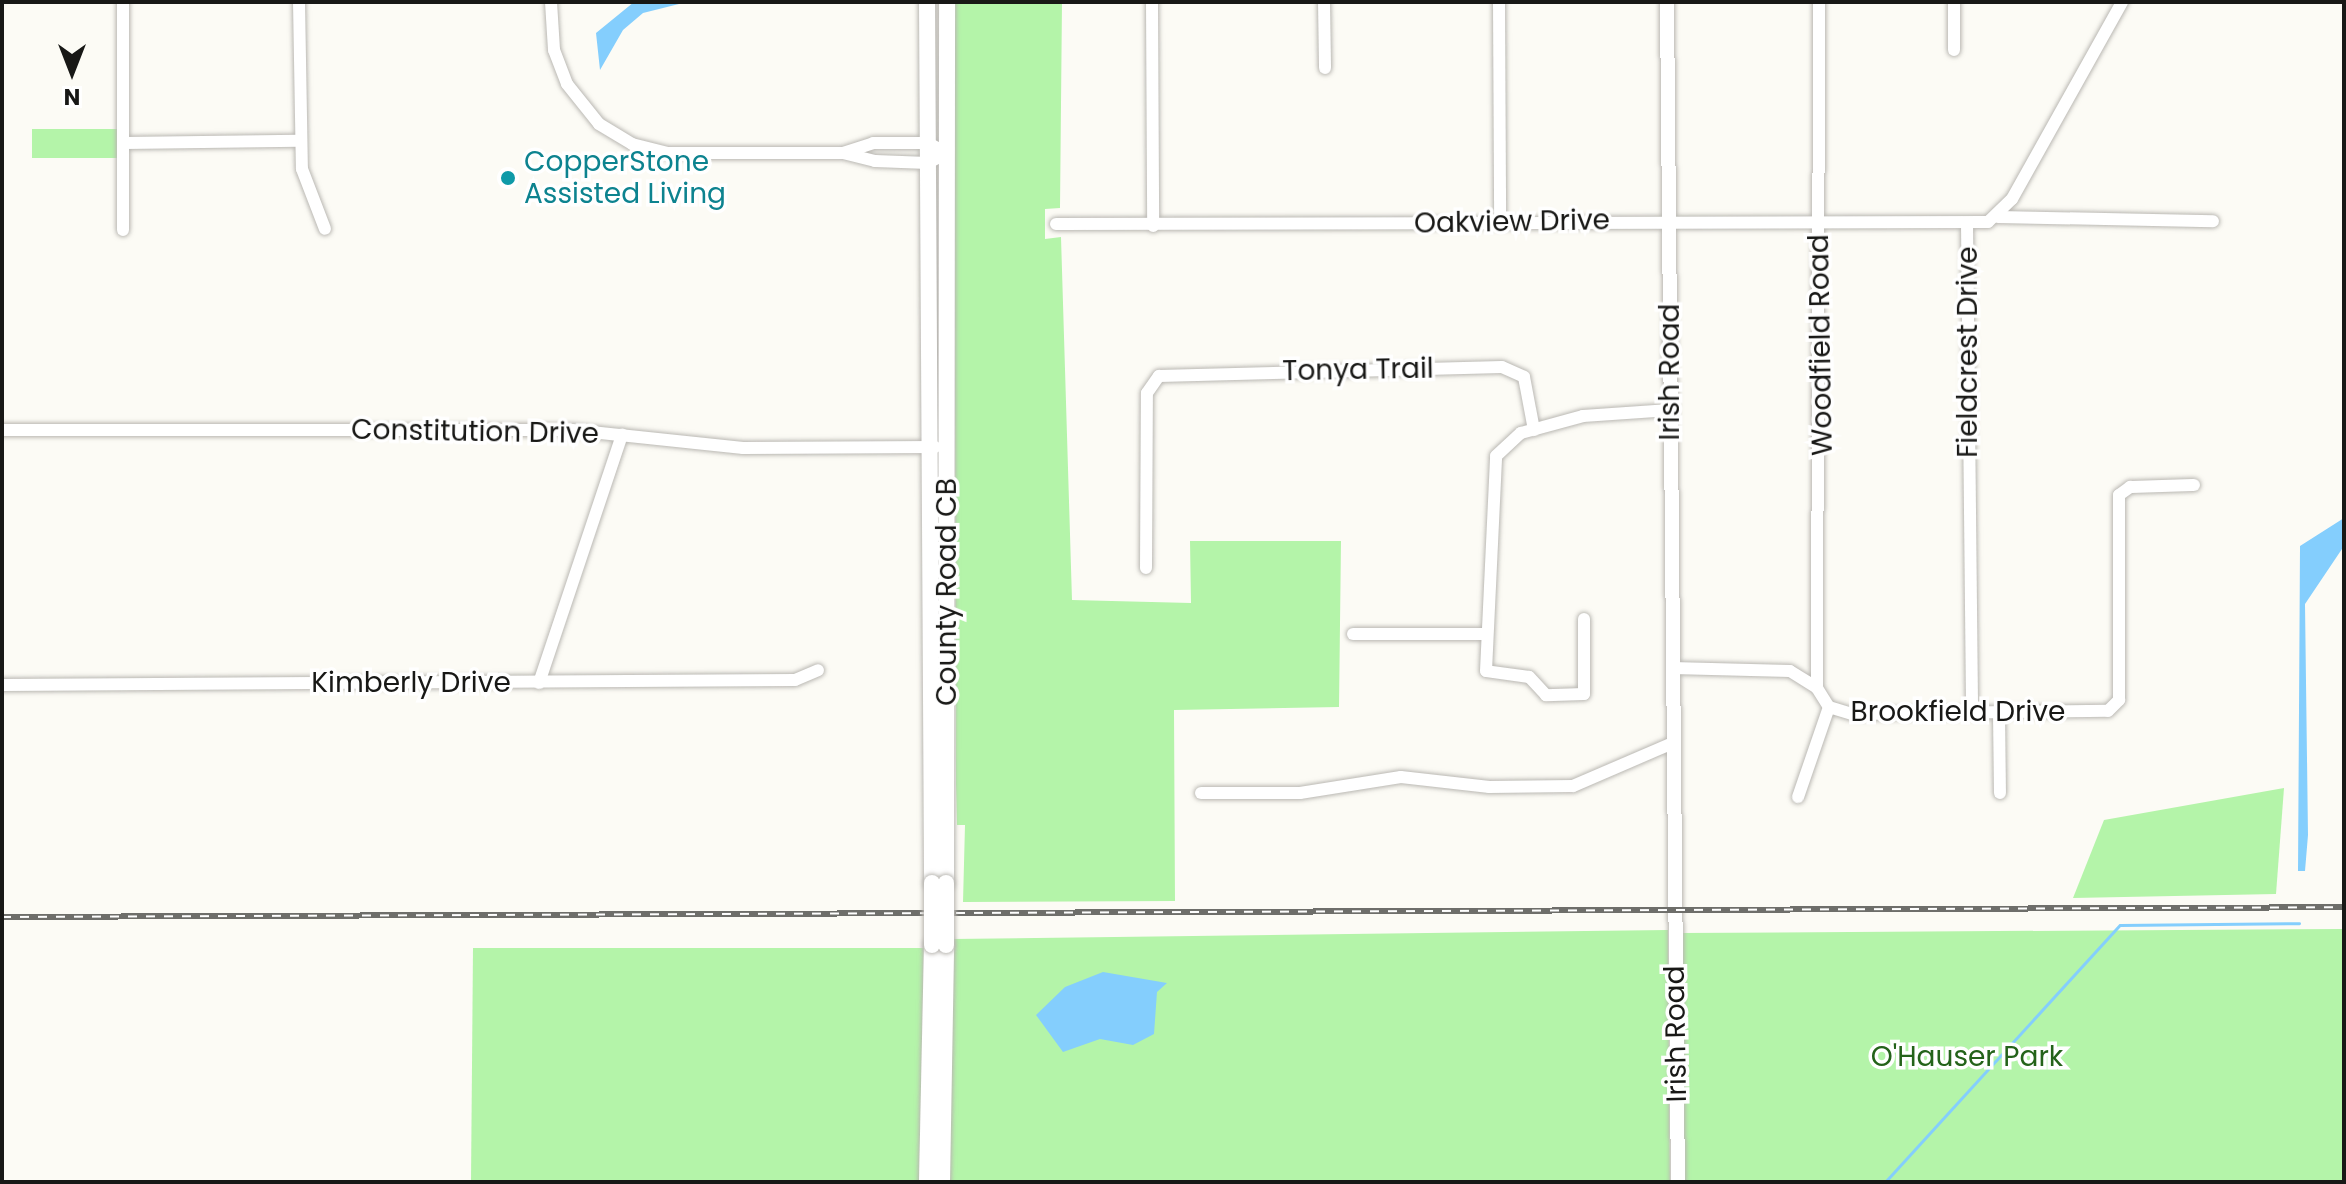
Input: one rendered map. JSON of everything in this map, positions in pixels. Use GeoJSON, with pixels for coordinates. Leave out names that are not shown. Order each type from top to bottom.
{"type":"FeatureCollection","features":[{"type":"Feature","properties":{"kind":"main road","name":"County Road CB"},"geometry":{"type":"LineString","coordinates":[[927,2],[928,447],[939,883]]}},
{"type":"Feature","properties":{"kind":"main road","name":"County Road CB"},"geometry":{"type":"LineString","coordinates":[[942,1182],[939,883],[947,446],[947,2]]}},
{"type":"Feature","properties":{"kind":"main road","name":"County Road CB"},"geometry":{"type":"LineString","coordinates":[[927,1182],[939,945]]}},
{"type":"Feature","properties":{"kind":"street"},"geometry":{"type":"LineString","coordinates":[[123,2],[123,230]]}},
{"type":"Feature","properties":{"kind":"street"},"geometry":{"type":"LineString","coordinates":[[299,2],[299,141],[325,229]]}},
{"type":"Feature","properties":{"kind":"street"},"geometry":{"type":"LineString","coordinates":[[551,2],[554,50],[567,84],[616,136],[667,153],[843,153],[928,163],[947,153]]}},
{"type":"Feature","properties":{"kind":"street"},"geometry":{"type":"LineString","coordinates":[[1152,2],[1153,226]]}},
{"type":"Feature","properties":{"kind":"street"},"geometry":{"type":"LineString","coordinates":[[1324,2],[1325,68]]}},
{"type":"Feature","properties":{"kind":"street"},"geometry":{"type":"LineString","coordinates":[[1499,2],[1500,223]]}},
{"type":"Feature","properties":{"kind":"street","name":"Irish Road"},"geometry":{"type":"LineString","coordinates":[[1667,2],[1678,1182]]}},
{"type":"Feature","properties":{"kind":"street","name":"Woodfield Road"},"geometry":{"type":"LineString","coordinates":[[1817,688],[1819,2]]}},
{"type":"Feature","properties":{"kind":"street"},"geometry":{"type":"LineString","coordinates":[[1954,2],[1954,50]]}},
{"type":"Feature","properties":{"kind":"street","name":"Fieldcrest Drive"},"geometry":{"type":"LineString","coordinates":[[1972,713],[1967,224],[1998,217],[2122,2]]}},
{"type":"Feature","properties":{"kind":"street"},"geometry":{"type":"LineString","coordinates":[[125,143],[299,141]]}},
{"type":"Feature","properties":{"kind":"street"},"geometry":{"type":"LineString","coordinates":[[843,153],[873,143],[928,143],[947,153]]}},
{"type":"Feature","properties":{"kind":"street"},"geometry":{"type":"LineString","coordinates":[[1998,217],[2213,221]]}},
{"type":"Feature","properties":{"kind":"street","name":"Oakview Drive"},"geometry":{"type":"LineString","coordinates":[[1056,224],[1967,224]]}},
{"type":"Feature","properties":{"kind":"street","name":"Tonya Trail"},"geometry":{"type":"LineString","coordinates":[[1146,568],[1147,393],[1152,381],[1166,375],[1502,367],[1524,377],[1534,430]]}},
{"type":"Feature","properties":{"kind":"street"},"geometry":{"type":"LineString","coordinates":[[1584,619],[1584,694],[1546,695],[1529,677],[1488,675],[1487,634],[1496,456],[1512,439],[1534,430],[1596,414],[1670,410]]}},
{"type":"Feature","properties":{"kind":"street","name":"Constitution Drive"},"geometry":{"type":"LineString","coordinates":[[2,430],[622,435],[743,448],[947,446]]}},
{"type":"Feature","properties":{"kind":"street"},"geometry":{"type":"LineString","coordinates":[[539,683],[622,435]]}},
{"type":"Feature","properties":{"kind":"street","name":"Brookfield Drive"},"geometry":{"type":"LineString","coordinates":[[1672,668],[1778,668],[1817,688],[1829,707],[1852,714],[1999,713],[2116,706],[2121,491],[2194,485]]}},
{"type":"Feature","properties":{"kind":"street"},"geometry":{"type":"LineString","coordinates":[[1353,634],[1487,634]]}},
{"type":"Feature","properties":{"kind":"street","name":"Kimberly Drive"},"geometry":{"type":"LineString","coordinates":[[2,685],[795,680],[818,670]]}},
{"type":"Feature","properties":{"kind":"street"},"geometry":{"type":"LineString","coordinates":[[1798,797],[1829,707]]}},
{"type":"Feature","properties":{"kind":"street"},"geometry":{"type":"LineString","coordinates":[[1999,713],[2000,793]]}},
{"type":"Feature","properties":{"kind":"street"},"geometry":{"type":"LineString","coordinates":[[1201,793],[1300,793],[1401,777],[1489,787],[1573,786],[1673,743]]}},
{"type":"Feature","properties":{"kind":"green space"},"geometry":{"type":"Polygon","coordinates":[[[954,2],[1062,2],[1060,208],[1045,209],[1045,239],[1061,237],[1072,600],[1191,603],[1190,541],[1341,541],[1339,707],[1174,710],[1175,901],[963,902],[965,825],[957,825],[956,785],[954,2]]]}},
{"type":"Feature","properties":{"kind":"green space"},"geometry":{"type":"Polygon","coordinates":[[[32,129],[118,129],[117,158],[32,158],[32,129]]]}},
{"type":"Feature","properties":{"kind":"green space"},"geometry":{"type":"Polygon","coordinates":[[[2284,788],[2276,894],[2073,898],[2104,820],[2284,788]]]}},
{"type":"Feature","properties":{"kind":"green space","name":"O'Hauser Park"},"geometry":{"type":"Polygon","coordinates":[[[2344,929],[2344,1182],[1683,1182],[1681,933],[2344,929]]]}},
{"type":"Feature","properties":{"kind":"green space"},"geometry":{"type":"Polygon","coordinates":[[[1668,930],[1670,1182],[947,1182],[952,939],[1668,930]]]}},
{"type":"Feature","properties":{"kind":"green space"},"geometry":{"type":"Polygon","coordinates":[[[473,948],[924,948],[919,1182],[471,1182],[473,948]]]}},
{"type":"Feature","properties":{"kind":"water"},"geometry":{"type":"Polygon","coordinates":[[[634,2],[687,2],[643,13],[623,30],[600,70],[596,33],[634,2]]]}},
{"type":"Feature","properties":{"kind":"water"},"geometry":{"type":"Polygon","coordinates":[[[2344,518],[2344,546],[2305,604],[2308,835],[2305,871],[2298,871],[2300,546],[2344,518]]]}},
{"type":"Feature","properties":{"kind":"water"},"geometry":{"type":"Polygon","coordinates":[[[1103,972],[1167,983],[1157,992],[1154,1034],[1133,1045],[1100,1039],[1063,1052],[1036,1015],[1065,987],[1103,972]]]}},
{"type":"Feature","properties":{"kind":"waterway"},"geometry":{"type":"LineString","coordinates":[[1885,1182],[2120,925],[2299,923]]}},
{"type":"Feature","properties":{"kind":"railway"},"geometry":{"type":"LineString","coordinates":[[2,917],[2344,907]]}},
{"type":"Feature","properties":{"kind":"place","name":"CopperStone Assisted Living"},"geometry":{"type":"Point","coordinates":[508,178]}}]}
